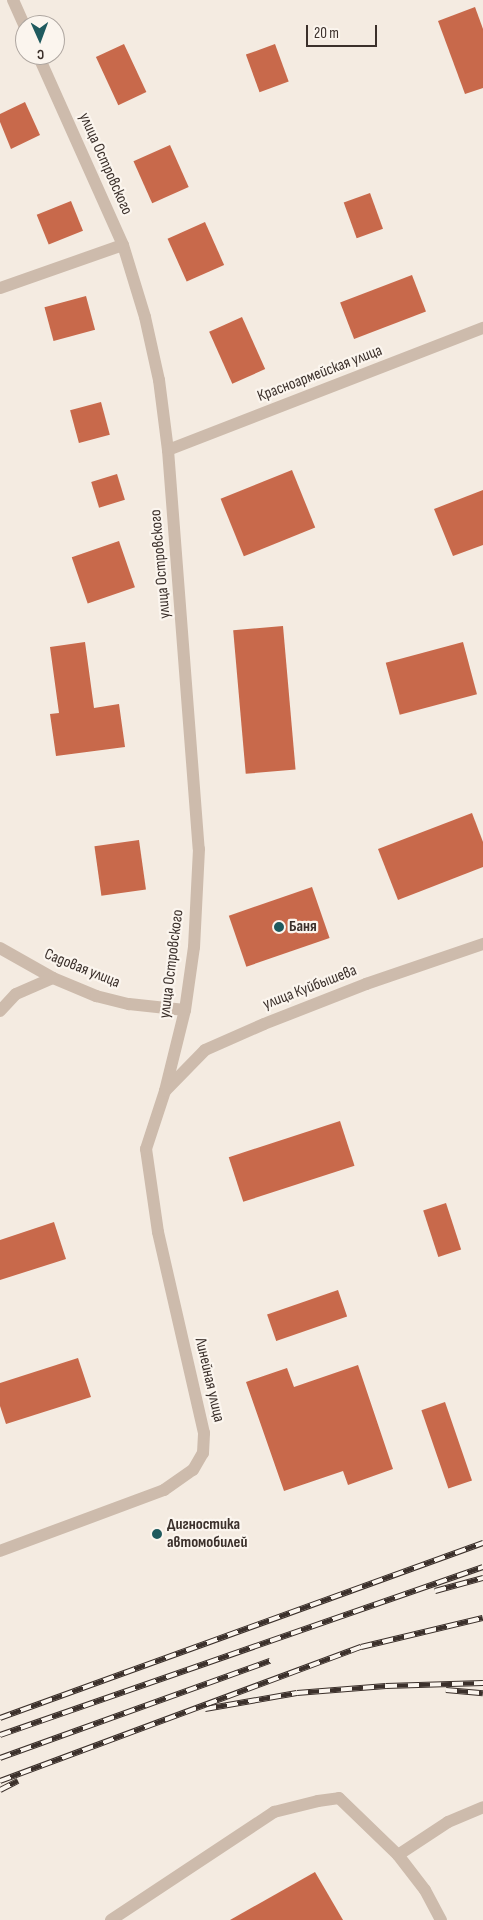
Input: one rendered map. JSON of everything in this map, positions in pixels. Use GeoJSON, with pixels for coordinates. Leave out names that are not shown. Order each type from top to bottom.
{"type":"FeatureCollection","features":[{"type":"Feature","properties":{"kind":"street"},"geometry":{"type":"LineString","coordinates":[[13,0],[20,15]]}},
{"type":"Feature","properties":{"kind":"street","name":"улица Островского"},"geometry":{"type":"LineString","coordinates":[[43,65],[124,245],[146,316],[159,380],[168,450],[199,849],[194,947],[185,1010],[165,1091]]}},
{"type":"Feature","properties":{"kind":"street"},"geometry":{"type":"LineString","coordinates":[[0,288],[124,245]]}},
{"type":"Feature","properties":{"kind":"street","name":"Красноармейская улица"},"geometry":{"type":"LineString","coordinates":[[168,450],[483,328]]}},
{"type":"Feature","properties":{"kind":"street","name":"улица Куйбышева"},"geometry":{"type":"LineString","coordinates":[[165,1091],[205,1050],[264,1024],[366,984],[483,944]]}},
{"type":"Feature","properties":{"kind":"street","name":"Садовая улица"},"geometry":{"type":"LineString","coordinates":[[0,948],[53,978],[96,996],[130,1004],[185,1010]]}},
{"type":"Feature","properties":{"kind":"street"},"geometry":{"type":"LineString","coordinates":[[0,1011],[16,994],[53,978]]}},
{"type":"Feature","properties":{"kind":"street","name":"Линейная улица"},"geometry":{"type":"LineString","coordinates":[[0,1551],[164,1490],[193,1470],[203,1453],[204,1433],[158,1232],[146,1150],[165,1091]]}},
{"type":"Feature","properties":{"kind":"street"},"geometry":{"type":"LineString","coordinates":[[111,1920],[274,1812],[339,1798],[398,1855],[425,1890],[441,1920]]}},
{"type":"Feature","properties":{"kind":"street"},"geometry":{"type":"LineString","coordinates":[[398,1855],[448,1822],[483,1807]]}},
{"type":"Feature","properties":{"kind":"building"},"geometry":{"type":"Polygon","coordinates":[[[475,7],[483,29],[483,88],[465,94],[438,21],[475,7]]]}},
{"type":"Feature","properties":{"kind":"building"},"geometry":{"type":"Polygon","coordinates":[[[124,44],[146,92],[118,105],[96,57],[124,44]]]}},
{"type":"Feature","properties":{"kind":"building"},"geometry":{"type":"Polygon","coordinates":[[[275,44],[289,82],[260,92],[246,55],[275,44]]]}},
{"type":"Feature","properties":{"kind":"building"},"geometry":{"type":"Polygon","coordinates":[[[25,102],[40,135],[11,149],[0,122],[0,114],[25,102]]]}},
{"type":"Feature","properties":{"kind":"building"},"geometry":{"type":"Polygon","coordinates":[[[170,145],[189,187],[152,203],[133,161],[170,145]]]}},
{"type":"Feature","properties":{"kind":"building"},"geometry":{"type":"Polygon","coordinates":[[[370,193],[383,229],[357,238],[344,203],[370,193]]]}},
{"type":"Feature","properties":{"kind":"building"},"geometry":{"type":"Polygon","coordinates":[[[71,201],[83,231],[49,245],[37,215],[71,201]]]}},
{"type":"Feature","properties":{"kind":"building"},"geometry":{"type":"Polygon","coordinates":[[[205,222],[224,265],[187,282],[168,239],[205,222]]]}},
{"type":"Feature","properties":{"kind":"building"},"geometry":{"type":"Polygon","coordinates":[[[412,275],[426,311],[354,339],[340,303],[412,275]]]}},
{"type":"Feature","properties":{"kind":"building"},"geometry":{"type":"Polygon","coordinates":[[[86,296],[95,330],[54,341],[44,307],[86,296]]]}},
{"type":"Feature","properties":{"kind":"building"},"geometry":{"type":"Polygon","coordinates":[[[242,317],[265,369],[232,384],[209,332],[242,317]]]}},
{"type":"Feature","properties":{"kind":"building"},"geometry":{"type":"Polygon","coordinates":[[[101,402],[110,435],[79,443],[70,410],[101,402]]]}},
{"type":"Feature","properties":{"kind":"building"},"geometry":{"type":"Polygon","coordinates":[[[292,470],[315,527],[244,556],[221,499],[292,470]]]}},
{"type":"Feature","properties":{"kind":"building"},"geometry":{"type":"Polygon","coordinates":[[[117,474],[125,500],[99,508],[91,482],[117,474]]]}},
{"type":"Feature","properties":{"kind":"building"},"geometry":{"type":"Polygon","coordinates":[[[483,490],[483,545],[453,556],[434,509],[483,490]]]}},
{"type":"Feature","properties":{"kind":"building"},"geometry":{"type":"Polygon","coordinates":[[[119,541],[135,587],[88,604],[72,557],[119,541]]]}},
{"type":"Feature","properties":{"kind":"building"},"geometry":{"type":"Polygon","coordinates":[[[283,626],[296,769],[246,774],[233,630],[283,626]]]}},
{"type":"Feature","properties":{"kind":"building"},"geometry":{"type":"Polygon","coordinates":[[[85,642],[94,708],[119,704],[125,747],[56,756],[50,714],[59,713],[50,647],[85,642]]]}},
{"type":"Feature","properties":{"kind":"building"},"geometry":{"type":"Polygon","coordinates":[[[463,642],[477,694],[400,715],[386,663],[463,642]]]}},
{"type":"Feature","properties":{"kind":"building"},"geometry":{"type":"Polygon","coordinates":[[[472,813],[483,842],[483,867],[398,900],[378,849],[472,813]]]}},
{"type":"Feature","properties":{"kind":"building"},"geometry":{"type":"Polygon","coordinates":[[[139,840],[146,890],[101,896],[94,846],[139,840]]]}},
{"type":"Feature","properties":{"kind":"building","name":"Баня"},"geometry":{"type":"Polygon","coordinates":[[[312,887],[330,938],[246,967],[229,916],[312,887]]]}},
{"type":"Feature","properties":{"kind":"building"},"geometry":{"type":"Polygon","coordinates":[[[340,1121],[355,1166],[243,1202],[229,1157],[340,1121]]]}},
{"type":"Feature","properties":{"kind":"building"},"geometry":{"type":"Polygon","coordinates":[[[446,1203],[461,1250],[438,1257],[423,1210],[446,1203]]]}},
{"type":"Feature","properties":{"kind":"building"},"geometry":{"type":"Polygon","coordinates":[[[54,1222],[66,1259],[0,1280],[0,1240],[54,1222]]]}},
{"type":"Feature","properties":{"kind":"building"},"geometry":{"type":"Polygon","coordinates":[[[338,1290],[347,1316],[276,1341],[267,1314],[338,1290]]]}},
{"type":"Feature","properties":{"kind":"building"},"geometry":{"type":"Polygon","coordinates":[[[78,1358],[91,1397],[6,1424],[0,1406],[0,1383],[78,1358]]]}},
{"type":"Feature","properties":{"kind":"building"},"geometry":{"type":"Polygon","coordinates":[[[358,1365],[393,1469],[348,1485],[343,1471],[284,1491],[246,1382],[287,1368],[294,1387],[358,1365]]]}},
{"type":"Feature","properties":{"kind":"building"},"geometry":{"type":"Polygon","coordinates":[[[445,1402],[472,1480],[448,1489],[421,1410],[445,1402]]]}},
{"type":"Feature","properties":{"kind":"building"},"geometry":{"type":"Polygon","coordinates":[[[315,1872],[343,1920],[230,1920],[315,1872]]]}},
{"type":"Feature","properties":{"kind":"railway"},"geometry":{"type":"LineString","coordinates":[[0,1718],[483,1543]]}},
{"type":"Feature","properties":{"kind":"railway"},"geometry":{"type":"LineString","coordinates":[[0,1735],[483,1567]]}},
{"type":"Feature","properties":{"kind":"railway"},"geometry":{"type":"LineString","coordinates":[[435,1591],[483,1578]]}},
{"type":"Feature","properties":{"kind":"railway"},"geometry":{"type":"LineString","coordinates":[[0,1781],[361,1647],[483,1618]]}},
{"type":"Feature","properties":{"kind":"railway"},"geometry":{"type":"LineString","coordinates":[[0,1758],[270,1661]]}},
{"type":"Feature","properties":{"kind":"railway"},"geometry":{"type":"LineString","coordinates":[[205,1709],[297,1693],[386,1686],[483,1683]]}},
{"type":"Feature","properties":{"kind":"railway"},"geometry":{"type":"LineString","coordinates":[[446,1690],[483,1693]]}},
{"type":"Feature","properties":{"kind":"railway"},"geometry":{"type":"LineString","coordinates":[[0,1790],[18,1781]]}},
{"type":"Feature","properties":{"kind":"place","name":"Баня"},"geometry":{"type":"Point","coordinates":[279,927]}},
{"type":"Feature","properties":{"kind":"place","name":"Дигностика автомобилей"},"geometry":{"type":"Point","coordinates":[157,1534]}}]}
